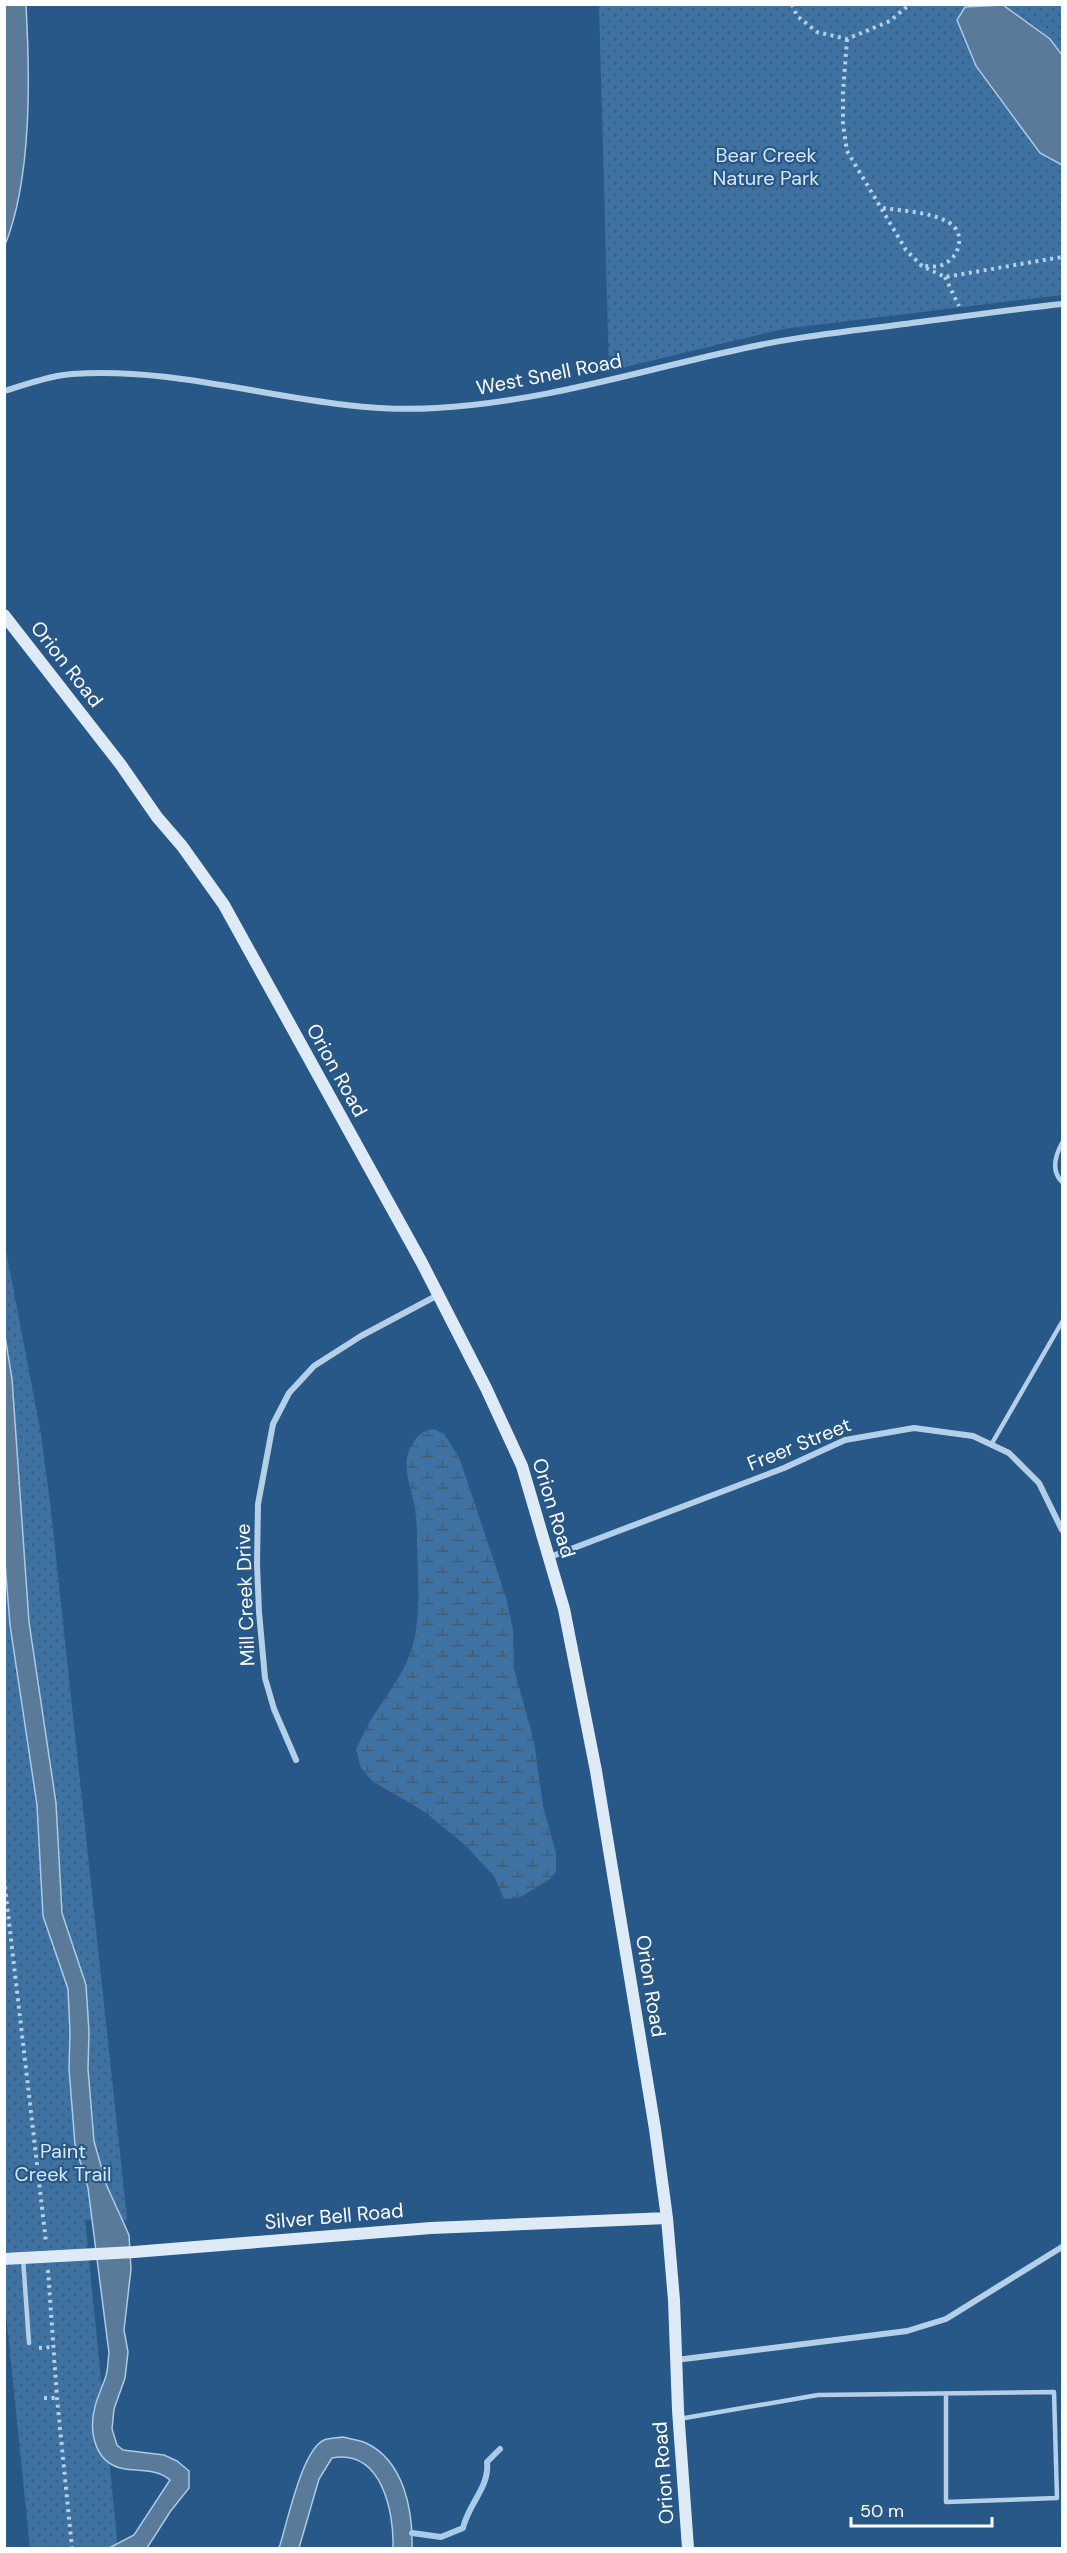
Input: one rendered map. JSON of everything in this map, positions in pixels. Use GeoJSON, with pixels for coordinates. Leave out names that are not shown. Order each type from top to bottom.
{"type":"FeatureCollection","features":[{"type":"Feature","properties":{"kind":"street","name":"West Snell Road"},"geometry":{"type":"LineString","coordinates":[[4,391],[72,374],[117,375],[165,378],[305,399],[385,408],[435,409],[499,404],[563,392],[800,337],[960,315],[1062,304]]}},
{"type":"Feature","properties":{"kind":"street","name":"Orion Road"},"geometry":{"type":"LineString","coordinates":[[4,615],[122,765],[157,817],[182,846],[224,905],[439,1295],[522,1466],[564,1609],[596,1771],[655,2129],[667,2218],[674,2300],[688,2548]]}},
{"type":"Feature","properties":{"kind":"street","name":"Mill Creek Drive"},"geometry":{"type":"LineString","coordinates":[[296,1760],[274,1709],[265,1678],[259,1612],[256,1564],[258,1504],[273,1424],[289,1393],[314,1366],[361,1336],[439,1295]]}},
{"type":"Feature","properties":{"kind":"street","name":"Freer Street"},"geometry":{"type":"LineString","coordinates":[[550,1557],[784,1468],[845,1440],[914,1428],[973,1436],[1009,1453],[1039,1483],[1062,1530]]}},
{"type":"Feature","properties":{"kind":"street","name":"Silver Bell Road"},"geometry":{"type":"LineString","coordinates":[[4,2259],[134,2252],[431,2228],[667,2218]]}},
{"type":"Feature","properties":{"kind":"street"},"geometry":{"type":"LineString","coordinates":[[676,2360],[907,2331],[946,2319],[1062,2247]]}},
{"type":"Feature","properties":{"kind":"lane"},"geometry":{"type":"LineString","coordinates":[[1062,1143],[1054,1166],[1062,1182]]}},
{"type":"Feature","properties":{"kind":"lane"},"geometry":{"type":"LineString","coordinates":[[991,1445],[1062,1322]]}},
{"type":"Feature","properties":{"kind":"lane"},"geometry":{"type":"LineString","coordinates":[[23,2258],[29,2343]]}},
{"type":"Feature","properties":{"kind":"lane"},"geometry":{"type":"LineString","coordinates":[[679,2419],[818,2395],[1054,2392],[1057,2498],[946,2502],[946,2394]]}},
{"type":"Feature","properties":{"kind":"path"},"geometry":{"type":"LineString","coordinates":[[792,4],[797,16],[817,32],[847,39],[890,21],[910,4]]}},
{"type":"Feature","properties":{"kind":"path"},"geometry":{"type":"LineString","coordinates":[[847,39],[843,93],[843,125],[847,150],[857,171],[906,250],[922,266],[945,277],[1062,256]]}},
{"type":"Feature","properties":{"kind":"path"},"geometry":{"type":"LineString","coordinates":[[882,208],[939,218],[951,223],[958,233],[960,242],[957,252],[948,262],[938,267],[922,266]]}},
{"type":"Feature","properties":{"kind":"path"},"geometry":{"type":"LineString","coordinates":[[945,277],[958,303],[960,315]]}},
{"type":"Feature","properties":{"kind":"path"},"geometry":{"type":"LineString","coordinates":[[4,1879],[47,2257],[57,2397],[72,2548]]}},
{"type":"Feature","properties":{"kind":"path"},"geometry":{"type":"LineString","coordinates":[[44,2398],[57,2397]]}},
{"type":"Feature","properties":{"kind":"green space","name":"Bear Creek Nature Park"},"geometry":{"type":"Polygon","coordinates":[[[599,5],[1062,5],[1062,295],[783,329],[609,371],[599,5]]]}},
{"type":"Feature","properties":{"kind":"green space","name":"Paint Creek Trail"},"geometry":{"type":"Polygon","coordinates":[[[4,1240],[41,1434],[51,1511],[127,2218],[126,2221],[85,2220],[118,2548],[30,2548],[5,2304],[4,1240]]]}},
{"type":"Feature","properties":{"kind":"green space"},"geometry":{"type":"Polygon","coordinates":[[[434,1429],[444,1434],[459,1457],[506,1597],[513,1630],[514,1669],[534,1741],[543,1806],[556,1853],[556,1872],[550,1879],[519,1898],[504,1899],[494,1876],[465,1845],[425,1812],[372,1781],[361,1768],[356,1749],[370,1721],[402,1672],[414,1641],[418,1600],[417,1527],[406,1465],[410,1448],[417,1438],[423,1432],[434,1429]]]}},
{"type":"Feature","properties":{"kind":"shaded area"},"geometry":{"type":"Polygon","coordinates":[[[5,4],[26,5],[28,94],[25,158],[14,218],[5,245],[5,4]]]}},
{"type":"Feature","properties":{"kind":"shaded area"},"geometry":{"type":"Polygon","coordinates":[[[1003,5],[1050,39],[1062,55],[1062,165],[1040,153],[976,66],[957,20],[965,7],[1003,5]]]}},
{"type":"Feature","properties":{"kind":"shaded area"},"geometry":{"type":"Polygon","coordinates":[[[4,1330],[12,1379],[29,1622],[56,1803],[62,1913],[86,1985],[89,2032],[88,2069],[94,2141],[106,2184],[129,2235],[131,2269],[124,2330],[128,2352],[125,2378],[114,2409],[112,2429],[117,2445],[123,2450],[164,2455],[177,2461],[189,2471],[189,2488],[170,2512],[147,2548],[109,2548],[134,2535],[170,2480],[154,2472],[115,2466],[102,2455],[94,2439],[95,2407],[106,2376],[109,2353],[88,2188],[75,2144],[69,2069],[68,1989],[43,1916],[37,1805],[10,1625],[4,1550],[4,1330]]]}},
{"type":"Feature","properties":{"kind":"shaded area"},"geometry":{"type":"Polygon","coordinates":[[[343,2437],[366,2443],[379,2451],[398,2474],[411,2518],[412,2548],[393,2548],[391,2517],[387,2501],[374,2473],[363,2463],[349,2458],[332,2458],[319,2479],[299,2548],[279,2548],[308,2458],[324,2440],[343,2437]]]}},
{"type":"Feature","properties":{"kind":"waterway"},"geometry":{"type":"LineString","coordinates":[[412,2533],[441,2537],[463,2528],[469,2511],[482,2488],[487,2462],[500,2449]]}}]}
